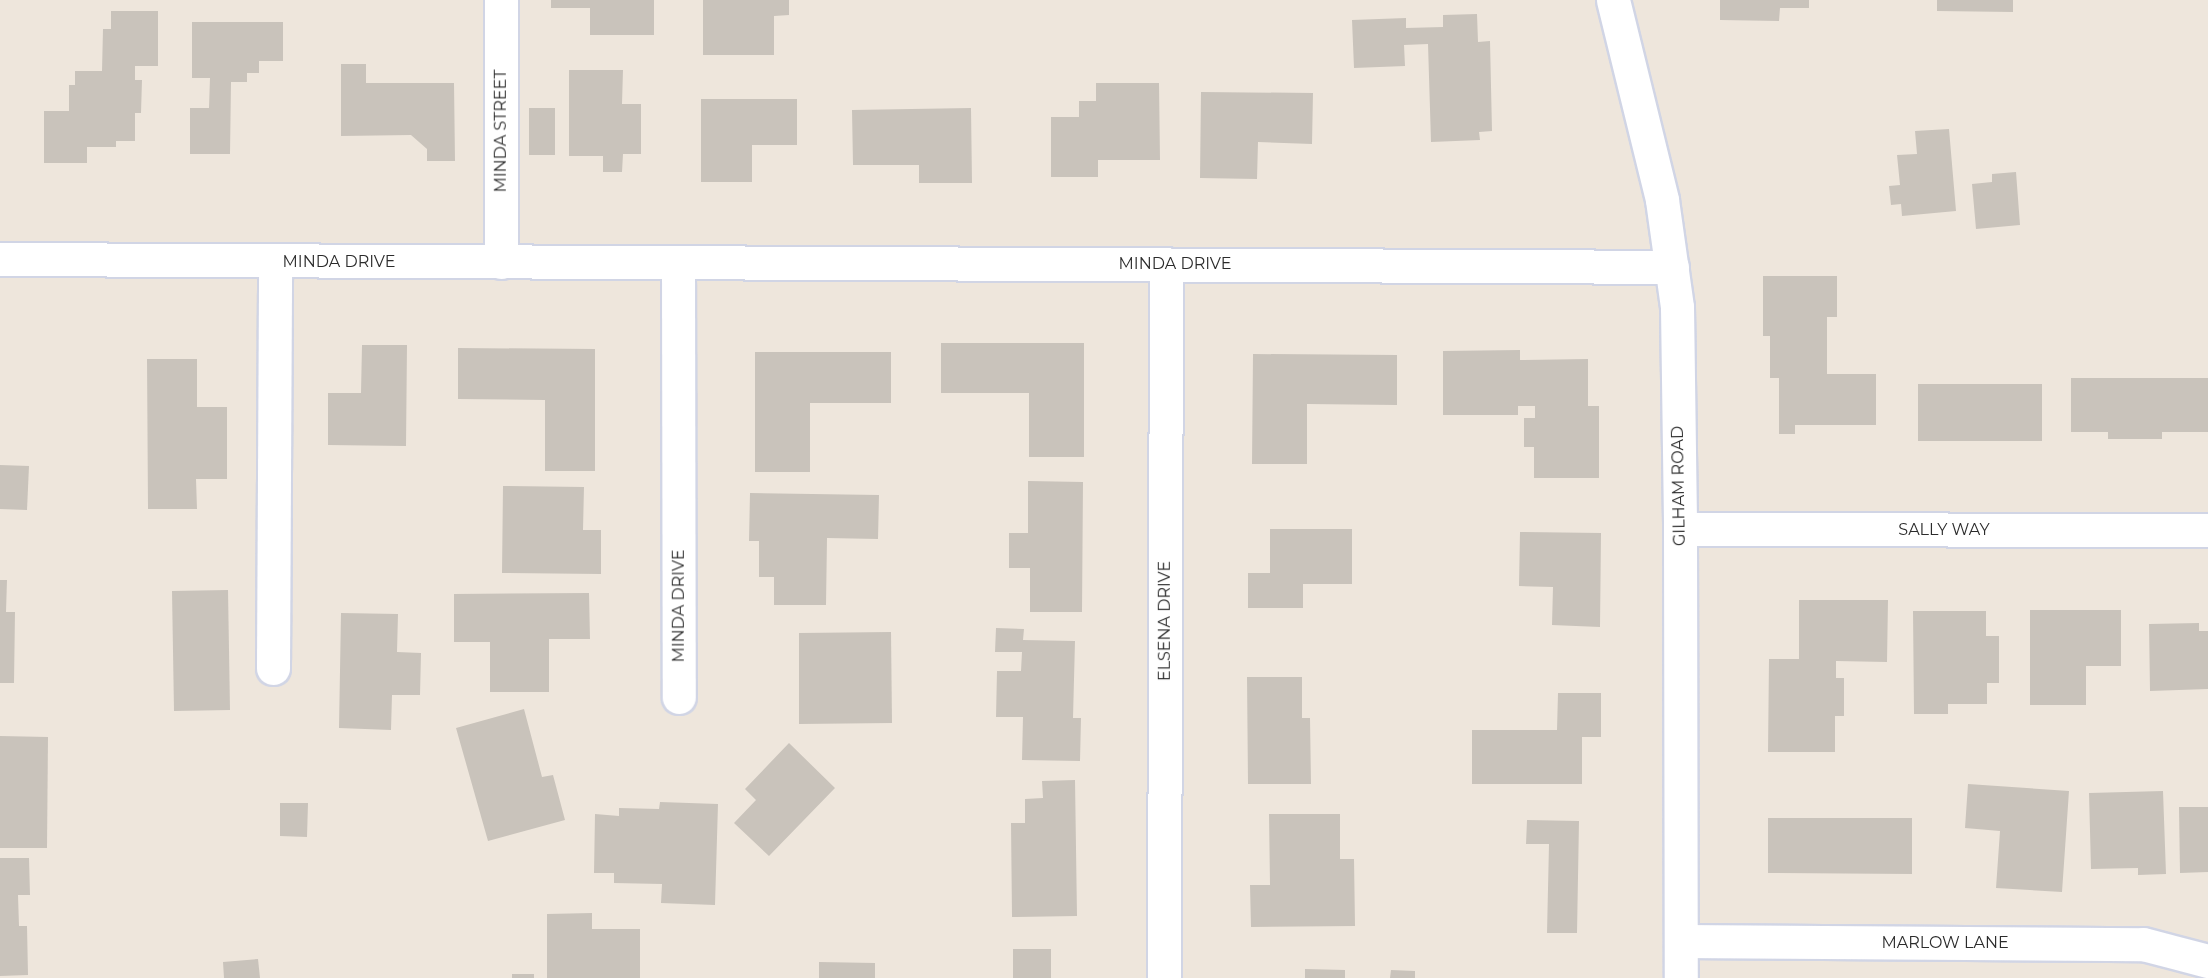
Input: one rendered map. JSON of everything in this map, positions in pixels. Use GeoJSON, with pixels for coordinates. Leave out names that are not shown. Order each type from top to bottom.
{"type":"FeatureCollection","features":[{"type":"Feature","properties":{"kind":"street","name":"MINDA STREET"},"geometry":{"type":"LineString","coordinates":[[501,0],[501,262]]}},
{"type":"Feature","properties":{"kind":"street","name":"GILHAM ROAD"},"geometry":{"type":"LineString","coordinates":[[1613,0],[1662,200],[1677,307],[1681,978]]}},
{"type":"Feature","properties":{"kind":"street","name":"MINDA DRIVE"},"geometry":{"type":"LineString","coordinates":[[0,259],[1672,267]]}},
{"type":"Feature","properties":{"kind":"street"},"geometry":{"type":"LineString","coordinates":[[273,668],[275,262]]}},
{"type":"Feature","properties":{"kind":"street","name":"MINDA DRIVE"},"geometry":{"type":"LineString","coordinates":[[678,263],[680,697]]}},
{"type":"Feature","properties":{"kind":"street","name":"ELSENA DRIVE"},"geometry":{"type":"LineString","coordinates":[[1164,978],[1166,264]]}},
{"type":"Feature","properties":{"kind":"street","name":"SALLY WAY"},"geometry":{"type":"LineString","coordinates":[[1680,529],[2208,530]]}},
{"type":"Feature","properties":{"kind":"street","name":"MARLOW LANE"},"geometry":{"type":"LineString","coordinates":[[1681,941],[2143,944],[2208,961]]}},
{"type":"Feature","properties":{"kind":"building"},"geometry":{"type":"Polygon","coordinates":[[[551,0],[654,0],[654,35],[590,35],[590,8],[551,8],[551,0]]]}},
{"type":"Feature","properties":{"kind":"building"},"geometry":{"type":"Polygon","coordinates":[[[703,0],[789,0],[789,15],[774,16],[774,55],[703,55],[703,0]]]}},
{"type":"Feature","properties":{"kind":"building"},"geometry":{"type":"Polygon","coordinates":[[[1720,0],[1809,0],[1809,8],[1780,8],[1779,21],[1720,20],[1720,0]]]}},
{"type":"Feature","properties":{"kind":"building"},"geometry":{"type":"Polygon","coordinates":[[[1937,0],[2013,0],[2013,12],[1937,11],[1937,0]]]}},
{"type":"Feature","properties":{"kind":"building"},"geometry":{"type":"Polygon","coordinates":[[[111,11],[158,11],[158,66],[135,66],[135,80],[142,80],[141,113],[135,113],[135,141],[116,141],[116,147],[87,147],[87,163],[44,163],[44,111],[69,111],[69,85],[75,85],[75,71],[102,71],[103,29],[111,29],[111,11]]]}},
{"type":"Feature","properties":{"kind":"building"},"geometry":{"type":"Polygon","coordinates":[[[1477,14],[1478,42],[1490,41],[1492,131],[1479,132],[1480,140],[1431,142],[1428,44],[1404,45],[1405,66],[1354,68],[1352,20],[1406,18],[1406,28],[1443,27],[1443,15],[1477,14]]]}},
{"type":"Feature","properties":{"kind":"building"},"geometry":{"type":"Polygon","coordinates":[[[192,22],[283,22],[283,61],[259,61],[259,73],[247,73],[247,82],[231,82],[230,154],[190,154],[190,108],[209,108],[210,78],[192,78],[192,22]]]}},
{"type":"Feature","properties":{"kind":"building"},"geometry":{"type":"Polygon","coordinates":[[[341,64],[366,64],[366,83],[454,83],[455,161],[427,161],[427,149],[411,135],[341,136],[341,64]]]}},
{"type":"Feature","properties":{"kind":"building"},"geometry":{"type":"Polygon","coordinates":[[[569,70],[623,70],[622,104],[641,104],[641,154],[623,154],[622,172],[603,172],[603,156],[569,156],[569,70]]]}},
{"type":"Feature","properties":{"kind":"building"},"geometry":{"type":"Polygon","coordinates":[[[1096,83],[1159,83],[1160,160],[1098,160],[1098,177],[1051,177],[1051,117],[1079,117],[1079,101],[1096,101],[1096,83]]]}},
{"type":"Feature","properties":{"kind":"building"},"geometry":{"type":"Polygon","coordinates":[[[1201,92],[1313,93],[1312,144],[1258,142],[1257,179],[1200,178],[1201,92]]]}},
{"type":"Feature","properties":{"kind":"building"},"geometry":{"type":"Polygon","coordinates":[[[701,99],[797,99],[797,145],[752,145],[752,182],[701,182],[701,99]]]}},
{"type":"Feature","properties":{"kind":"building"},"geometry":{"type":"Polygon","coordinates":[[[529,108],[555,108],[555,155],[529,155],[529,108]]]}},
{"type":"Feature","properties":{"kind":"building"},"geometry":{"type":"Polygon","coordinates":[[[971,108],[972,183],[919,183],[919,165],[853,165],[852,110],[971,108]]]}},
{"type":"Feature","properties":{"kind":"building"},"geometry":{"type":"Polygon","coordinates":[[[1949,129],[1956,211],[1902,216],[1901,204],[1891,205],[1889,186],[1900,185],[1897,155],[1917,154],[1915,131],[1949,129]]]}},
{"type":"Feature","properties":{"kind":"building"},"geometry":{"type":"Polygon","coordinates":[[[2016,172],[2020,225],[1976,229],[1972,184],[1992,182],[1992,174],[2016,172]]]}},
{"type":"Feature","properties":{"kind":"building"},"geometry":{"type":"Polygon","coordinates":[[[1763,276],[1837,276],[1837,317],[1827,317],[1827,374],[1876,374],[1876,425],[1795,425],[1795,434],[1779,434],[1779,378],[1770,378],[1770,336],[1763,336],[1763,276]]]}},
{"type":"Feature","properties":{"kind":"building"},"geometry":{"type":"Polygon","coordinates":[[[941,343],[1084,343],[1084,457],[1029,457],[1029,393],[941,393],[941,343]]]}},
{"type":"Feature","properties":{"kind":"building"},"geometry":{"type":"Polygon","coordinates":[[[362,345],[407,345],[406,446],[328,445],[328,393],[361,393],[362,345]]]}},
{"type":"Feature","properties":{"kind":"building"},"geometry":{"type":"Polygon","coordinates":[[[458,348],[595,349],[595,471],[545,471],[545,400],[458,399],[458,348]]]}},
{"type":"Feature","properties":{"kind":"building"},"geometry":{"type":"Polygon","coordinates":[[[1520,350],[1520,360],[1588,359],[1588,406],[1599,406],[1599,478],[1534,478],[1534,447],[1524,447],[1524,418],[1535,418],[1535,406],[1518,406],[1518,415],[1443,415],[1443,351],[1520,350]]]}},
{"type":"Feature","properties":{"kind":"building"},"geometry":{"type":"Polygon","coordinates":[[[755,352],[891,352],[891,403],[810,403],[810,472],[755,472],[755,352]]]}},
{"type":"Feature","properties":{"kind":"building"},"geometry":{"type":"Polygon","coordinates":[[[1253,354],[1397,355],[1397,405],[1307,404],[1307,464],[1252,464],[1253,354]]]}},
{"type":"Feature","properties":{"kind":"building"},"geometry":{"type":"Polygon","coordinates":[[[147,359],[197,359],[197,407],[227,407],[227,479],[196,479],[197,509],[148,509],[147,359]]]}},
{"type":"Feature","properties":{"kind":"building"},"geometry":{"type":"Polygon","coordinates":[[[2071,378],[2208,378],[2208,432],[2162,432],[2162,439],[2108,439],[2108,432],[2071,432],[2071,378]]]}},
{"type":"Feature","properties":{"kind":"building"},"geometry":{"type":"Polygon","coordinates":[[[1918,384],[2042,384],[2042,441],[1918,441],[1918,384]]]}},
{"type":"Feature","properties":{"kind":"building"},"geometry":{"type":"Polygon","coordinates":[[[0,465],[29,466],[27,510],[0,509],[0,465]]]}},
{"type":"Feature","properties":{"kind":"building"},"geometry":{"type":"Polygon","coordinates":[[[1028,481],[1083,482],[1082,612],[1030,612],[1030,568],[1009,568],[1009,533],[1028,533],[1028,481]]]}},
{"type":"Feature","properties":{"kind":"building"},"geometry":{"type":"Polygon","coordinates":[[[503,486],[584,487],[583,530],[601,530],[601,574],[502,573],[503,486]]]}},
{"type":"Feature","properties":{"kind":"building"},"geometry":{"type":"Polygon","coordinates":[[[750,493],[879,495],[878,539],[827,538],[826,605],[774,605],[774,577],[759,577],[759,541],[749,541],[750,493]]]}},
{"type":"Feature","properties":{"kind":"building"},"geometry":{"type":"Polygon","coordinates":[[[1270,529],[1352,529],[1352,584],[1303,584],[1303,608],[1248,608],[1248,573],[1270,573],[1270,529]]]}},
{"type":"Feature","properties":{"kind":"building"},"geometry":{"type":"Polygon","coordinates":[[[1520,532],[1601,533],[1600,627],[1552,625],[1553,587],[1519,586],[1520,532]]]}},
{"type":"Feature","properties":{"kind":"building"},"geometry":{"type":"Polygon","coordinates":[[[0,580],[7,580],[6,612],[15,612],[14,683],[0,683],[0,580]]]}},
{"type":"Feature","properties":{"kind":"building"},"geometry":{"type":"Polygon","coordinates":[[[228,590],[230,710],[174,711],[172,591],[228,590]]]}},
{"type":"Feature","properties":{"kind":"building"},"geometry":{"type":"Polygon","coordinates":[[[589,593],[590,639],[549,639],[549,692],[490,692],[490,642],[454,642],[454,594],[589,593]]]}},
{"type":"Feature","properties":{"kind":"building"},"geometry":{"type":"Polygon","coordinates":[[[1799,600],[1888,600],[1887,662],[1836,661],[1836,678],[1844,678],[1844,716],[1835,716],[1835,752],[1768,752],[1769,659],[1799,659],[1799,600]]]}},
{"type":"Feature","properties":{"kind":"building"},"geometry":{"type":"Polygon","coordinates":[[[2030,610],[2121,610],[2121,666],[2086,666],[2086,705],[2030,705],[2030,610]]]}},
{"type":"Feature","properties":{"kind":"building"},"geometry":{"type":"Polygon","coordinates":[[[1913,611],[1986,611],[1986,636],[1999,636],[1999,683],[1987,683],[1987,704],[1948,704],[1948,714],[1914,714],[1913,611]]]}},
{"type":"Feature","properties":{"kind":"building"},"geometry":{"type":"Polygon","coordinates":[[[341,613],[398,614],[397,652],[421,653],[420,695],[392,695],[391,730],[339,728],[341,613]]]}},
{"type":"Feature","properties":{"kind":"building"},"geometry":{"type":"Polygon","coordinates":[[[2199,623],[2199,631],[2208,631],[2208,689],[2150,691],[2149,624],[2199,623]]]}},
{"type":"Feature","properties":{"kind":"building"},"geometry":{"type":"Polygon","coordinates":[[[996,628],[1024,629],[1023,640],[1075,641],[1073,718],[1081,718],[1080,761],[1022,760],[1023,717],[996,717],[997,671],[1021,671],[1022,652],[995,652],[996,628]]]}},
{"type":"Feature","properties":{"kind":"building"},"geometry":{"type":"Polygon","coordinates":[[[891,632],[892,723],[799,724],[799,633],[891,632]]]}},
{"type":"Feature","properties":{"kind":"building"},"geometry":{"type":"Polygon","coordinates":[[[1247,677],[1302,677],[1302,718],[1310,718],[1311,784],[1248,784],[1247,677]]]}},
{"type":"Feature","properties":{"kind":"building"},"geometry":{"type":"Polygon","coordinates":[[[1558,693],[1601,693],[1601,737],[1582,737],[1582,784],[1472,784],[1472,730],[1557,730],[1558,693]]]}},
{"type":"Feature","properties":{"kind":"building"},"geometry":{"type":"Polygon","coordinates":[[[524,709],[542,777],[553,775],[565,820],[488,841],[456,728],[524,709]]]}},
{"type":"Feature","properties":{"kind":"building"},"geometry":{"type":"Polygon","coordinates":[[[0,736],[48,737],[47,848],[0,848],[0,736]]]}},
{"type":"Feature","properties":{"kind":"building"},"geometry":{"type":"Polygon","coordinates":[[[789,743],[835,788],[769,856],[734,823],[756,800],[745,789],[789,743]]]}},
{"type":"Feature","properties":{"kind":"building"},"geometry":{"type":"Polygon","coordinates":[[[1075,780],[1077,916],[1012,917],[1011,823],[1025,823],[1025,799],[1043,798],[1042,781],[1075,780]]]}},
{"type":"Feature","properties":{"kind":"building"},"geometry":{"type":"Polygon","coordinates":[[[1968,784],[2069,791],[2062,892],[1996,888],[2000,831],[1965,828],[1968,784]]]}},
{"type":"Feature","properties":{"kind":"building"},"geometry":{"type":"Polygon","coordinates":[[[2163,791],[2166,874],[2138,875],[2138,868],[2091,869],[2089,793],[2163,791]]]}},
{"type":"Feature","properties":{"kind":"building"},"geometry":{"type":"Polygon","coordinates":[[[660,802],[718,804],[715,905],[661,903],[662,884],[614,883],[614,873],[594,873],[595,814],[619,816],[619,808],[659,809],[660,802]]]}},
{"type":"Feature","properties":{"kind":"building"},"geometry":{"type":"Polygon","coordinates":[[[280,803],[308,803],[307,837],[280,836],[280,803]]]}},
{"type":"Feature","properties":{"kind":"building"},"geometry":{"type":"Polygon","coordinates":[[[2179,807],[2208,807],[2208,872],[2180,873],[2179,807]]]}},
{"type":"Feature","properties":{"kind":"building"},"geometry":{"type":"Polygon","coordinates":[[[1269,814],[1340,814],[1340,859],[1354,859],[1355,926],[1251,927],[1250,885],[1270,885],[1269,814]]]}},
{"type":"Feature","properties":{"kind":"building"},"geometry":{"type":"Polygon","coordinates":[[[1768,818],[1912,818],[1912,874],[1768,873],[1768,818]]]}},
{"type":"Feature","properties":{"kind":"building"},"geometry":{"type":"Polygon","coordinates":[[[1527,820],[1579,821],[1577,933],[1547,933],[1549,844],[1526,844],[1527,820]]]}},
{"type":"Feature","properties":{"kind":"building"},"geometry":{"type":"Polygon","coordinates":[[[0,858],[29,858],[30,895],[18,895],[19,926],[27,926],[28,975],[0,976],[0,858]]]}},
{"type":"Feature","properties":{"kind":"building"},"geometry":{"type":"Polygon","coordinates":[[[592,913],[592,929],[640,929],[640,978],[547,978],[547,914],[592,913]]]}},
{"type":"Feature","properties":{"kind":"building"},"geometry":{"type":"Polygon","coordinates":[[[1013,949],[1051,949],[1051,978],[1013,978],[1013,949]]]}},
{"type":"Feature","properties":{"kind":"building"},"geometry":{"type":"Polygon","coordinates":[[[258,959],[260,978],[224,978],[223,962],[258,959]]]}},
{"type":"Feature","properties":{"kind":"building"},"geometry":{"type":"Polygon","coordinates":[[[819,962],[875,963],[875,978],[819,978],[819,962]]]}},
{"type":"Feature","properties":{"kind":"building"},"geometry":{"type":"Polygon","coordinates":[[[1305,969],[1345,970],[1345,978],[1305,978],[1305,969]]]}},
{"type":"Feature","properties":{"kind":"building"},"geometry":{"type":"Polygon","coordinates":[[[1391,970],[1415,971],[1415,978],[1390,978],[1391,970]]]}},
{"type":"Feature","properties":{"kind":"building"},"geometry":{"type":"Polygon","coordinates":[[[512,974],[534,974],[534,978],[512,978],[512,974]]]}}]}
